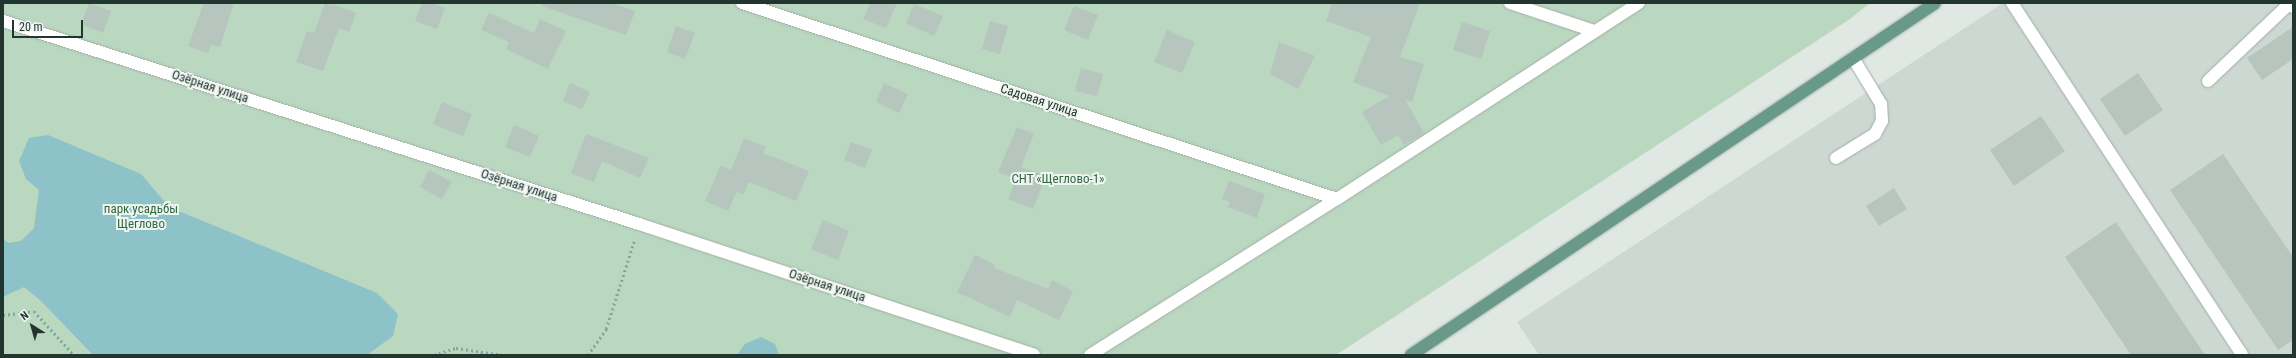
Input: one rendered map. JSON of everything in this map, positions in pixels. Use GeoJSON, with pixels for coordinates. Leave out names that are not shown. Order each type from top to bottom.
{"type":"FeatureCollection","features":[{"type":"Feature","properties":{"kind":"main road"},"geometry":{"type":"LineString","coordinates":[[1411,355],[1935,3]]}},
{"type":"Feature","properties":{"kind":"street","name":"Садовая улица"},"geometry":{"type":"LineString","coordinates":[[742,3],[1337,200]]}},
{"type":"Feature","properties":{"kind":"street"},"geometry":{"type":"LineString","coordinates":[[1510,3],[1594,31]]}},
{"type":"Feature","properties":{"kind":"street"},"geometry":{"type":"LineString","coordinates":[[1090,355],[1337,200],[1639,3]]}},
{"type":"Feature","properties":{"kind":"street"},"geometry":{"type":"LineString","coordinates":[[2012,3],[2242,355]]}},
{"type":"Feature","properties":{"kind":"street"},"geometry":{"type":"LineString","coordinates":[[2208,81],[2289,4],[2293,7]]}},
{"type":"Feature","properties":{"kind":"street","name":"Озёрная улица"},"geometry":{"type":"LineString","coordinates":[[3,21],[639,224],[1034,355]]}},
{"type":"Feature","properties":{"kind":"street"},"geometry":{"type":"LineString","coordinates":[[1836,158],[1875,134],[1882,121],[1881,104],[1853,58]]}},
{"type":"Feature","properties":{"kind":"path"},"geometry":{"type":"LineString","coordinates":[[588,355],[606,329],[639,224]]}},
{"type":"Feature","properties":{"kind":"path"},"geometry":{"type":"LineString","coordinates":[[3,316],[34,311],[74,355]]}},
{"type":"Feature","properties":{"kind":"path"},"geometry":{"type":"LineString","coordinates":[[434,355],[456,348],[502,355]]}},
{"type":"Feature","properties":{"kind":"shaded area"},"geometry":{"type":"Polygon","coordinates":[[[2003,3],[2293,3],[2293,355],[1539,355],[1517,322],[2003,3]]]}},
{"type":"Feature","properties":{"kind":"green space","name":"СНТ «Щеглово-1»"},"geometry":{"type":"Polygon","coordinates":[[[3,3],[1870,3],[1850,19],[1336,355],[3,355],[3,3]]]}},
{"type":"Feature","properties":{"kind":"water"},"geometry":{"type":"Polygon","coordinates":[[[48,135],[141,174],[169,207],[377,293],[398,314],[393,336],[367,355],[93,355],[41,301],[24,287],[3,297],[3,239],[8,243],[21,241],[34,228],[39,190],[26,179],[19,161],[29,138],[48,135]]]}},
{"type":"Feature","properties":{"kind":"water"},"geometry":{"type":"Polygon","coordinates":[[[761,337],[775,344],[779,355],[737,355],[745,344],[761,337]]]}},
{"type":"Feature","properties":{"kind":"building"},"geometry":{"type":"Polygon","coordinates":[[[89,3],[111,11],[103,33],[81,24],[89,3]]]}},
{"type":"Feature","properties":{"kind":"building"},"geometry":{"type":"Polygon","coordinates":[[[204,3],[234,3],[220,47],[211,45],[208,53],[188,46],[204,3]]]}},
{"type":"Feature","properties":{"kind":"building"},"geometry":{"type":"Polygon","coordinates":[[[325,3],[332,6],[333,4],[356,13],[349,32],[339,28],[323,71],[296,62],[307,31],[314,33],[325,3]]]}},
{"type":"Feature","properties":{"kind":"building"},"geometry":{"type":"Polygon","coordinates":[[[422,3],[432,3],[445,8],[437,29],[415,21],[422,3]]]}},
{"type":"Feature","properties":{"kind":"building"},"geometry":{"type":"Polygon","coordinates":[[[543,3],[612,3],[635,11],[626,35],[542,6],[543,3]]]}},
{"type":"Feature","properties":{"kind":"building"},"geometry":{"type":"Polygon","coordinates":[[[870,3],[897,3],[886,28],[863,19],[870,3]]]}},
{"type":"Feature","properties":{"kind":"building"},"geometry":{"type":"Polygon","coordinates":[[[1332,3],[1420,3],[1400,57],[1424,64],[1412,102],[1405,99],[1424,133],[1404,145],[1398,135],[1381,145],[1362,112],[1389,96],[1353,82],[1371,37],[1326,21],[1332,3]]]}},
{"type":"Feature","properties":{"kind":"building"},"geometry":{"type":"Polygon","coordinates":[[[914,4],[943,16],[934,36],[906,23],[914,4]]]}},
{"type":"Feature","properties":{"kind":"building"},"geometry":{"type":"Polygon","coordinates":[[[1074,6],[1098,15],[1088,40],[1064,30],[1074,6]]]}},
{"type":"Feature","properties":{"kind":"building"},"geometry":{"type":"Polygon","coordinates":[[[489,13],[534,33],[540,19],[566,31],[548,69],[506,49],[509,42],[481,30],[489,13]]]}},
{"type":"Feature","properties":{"kind":"building"},"geometry":{"type":"Polygon","coordinates":[[[990,21],[1008,26],[1000,54],[982,49],[990,21]]]}},
{"type":"Feature","properties":{"kind":"building"},"geometry":{"type":"Polygon","coordinates":[[[1462,22],[1490,31],[1481,59],[1453,50],[1462,22]]]}},
{"type":"Feature","properties":{"kind":"building"},"geometry":{"type":"Polygon","coordinates":[[[676,26],[695,33],[685,59],[667,52],[676,26]]]}},
{"type":"Feature","properties":{"kind":"building"},"geometry":{"type":"Polygon","coordinates":[[[2293,27],[2293,59],[2262,80],[2247,58],[2293,27]]]}},
{"type":"Feature","properties":{"kind":"building"},"geometry":{"type":"Polygon","coordinates":[[[1167,30],[1195,42],[1182,73],[1154,62],[1167,30]]]}},
{"type":"Feature","properties":{"kind":"building"},"geometry":{"type":"Polygon","coordinates":[[[1279,42],[1315,56],[1298,89],[1270,74],[1279,42]]]}},
{"type":"Feature","properties":{"kind":"building"},"geometry":{"type":"Polygon","coordinates":[[[1081,68],[1103,74],[1097,96],[1075,91],[1081,68]]]}},
{"type":"Feature","properties":{"kind":"building"},"geometry":{"type":"Polygon","coordinates":[[[2138,73],[2163,110],[2125,136],[2100,99],[2138,73]]]}},
{"type":"Feature","properties":{"kind":"building"},"geometry":{"type":"Polygon","coordinates":[[[570,83],[590,92],[582,109],[563,101],[570,83]]]}},
{"type":"Feature","properties":{"kind":"building"},"geometry":{"type":"Polygon","coordinates":[[[884,83],[908,94],[899,113],[876,102],[884,83]]]}},
{"type":"Feature","properties":{"kind":"building"},"geometry":{"type":"Polygon","coordinates":[[[442,102],[472,114],[463,136],[433,124],[442,102]]]}},
{"type":"Feature","properties":{"kind":"building"},"geometry":{"type":"Polygon","coordinates":[[[2041,116],[2065,151],[2014,186],[1990,150],[2041,116]]]}},
{"type":"Feature","properties":{"kind":"building"},"geometry":{"type":"Polygon","coordinates":[[[514,125],[539,136],[530,157],[505,147],[514,125]]]}},
{"type":"Feature","properties":{"kind":"building"},"geometry":{"type":"Polygon","coordinates":[[[1017,127],[1034,134],[1016,179],[998,172],[1017,127]]]}},
{"type":"Feature","properties":{"kind":"building"},"geometry":{"type":"Polygon","coordinates":[[[586,134],[649,158],[640,178],[602,161],[594,182],[571,173],[586,134]]]}},
{"type":"Feature","properties":{"kind":"building"},"geometry":{"type":"Polygon","coordinates":[[[744,138],[766,147],[763,153],[809,171],[796,201],[749,182],[743,195],[737,191],[728,211],[705,201],[721,165],[731,170],[744,138]]]}},
{"type":"Feature","properties":{"kind":"building"},"geometry":{"type":"Polygon","coordinates":[[[851,142],[872,150],[865,168],[844,160],[851,142]]]}},
{"type":"Feature","properties":{"kind":"building"},"geometry":{"type":"Polygon","coordinates":[[[2223,154],[2293,257],[2293,340],[2278,350],[2170,190],[2223,154]]]}},
{"type":"Feature","properties":{"kind":"building"},"geometry":{"type":"Polygon","coordinates":[[[1021,167],[1046,176],[1033,209],[1008,199],[1021,167]]]}},
{"type":"Feature","properties":{"kind":"building"},"geometry":{"type":"Polygon","coordinates":[[[429,170],[452,182],[442,199],[420,187],[429,170]]]}},
{"type":"Feature","properties":{"kind":"building"},"geometry":{"type":"Polygon","coordinates":[[[1229,181],[1265,194],[1257,218],[1228,207],[1230,202],[1222,199],[1229,181]]]}},
{"type":"Feature","properties":{"kind":"building"},"geometry":{"type":"Polygon","coordinates":[[[1894,188],[1907,209],[1879,226],[1866,206],[1894,188]]]}},
{"type":"Feature","properties":{"kind":"building"},"geometry":{"type":"Polygon","coordinates":[[[823,220],[849,231],[838,260],[811,249],[823,220]]]}},
{"type":"Feature","properties":{"kind":"building"},"geometry":{"type":"Polygon","coordinates":[[[2116,222],[2205,355],[2131,355],[2065,257],[2116,222]]]}},
{"type":"Feature","properties":{"kind":"building"},"geometry":{"type":"Polygon","coordinates":[[[975,255],[995,265],[994,268],[1048,289],[1052,280],[1073,291],[1059,320],[1017,300],[1010,317],[957,292],[975,255]]]}},
{"type":"Feature","properties":{"kind":"park label","name":"парк усадьбы Щеглово"},"geometry":{"type":"Point","coordinates":[141,218]}}]}
